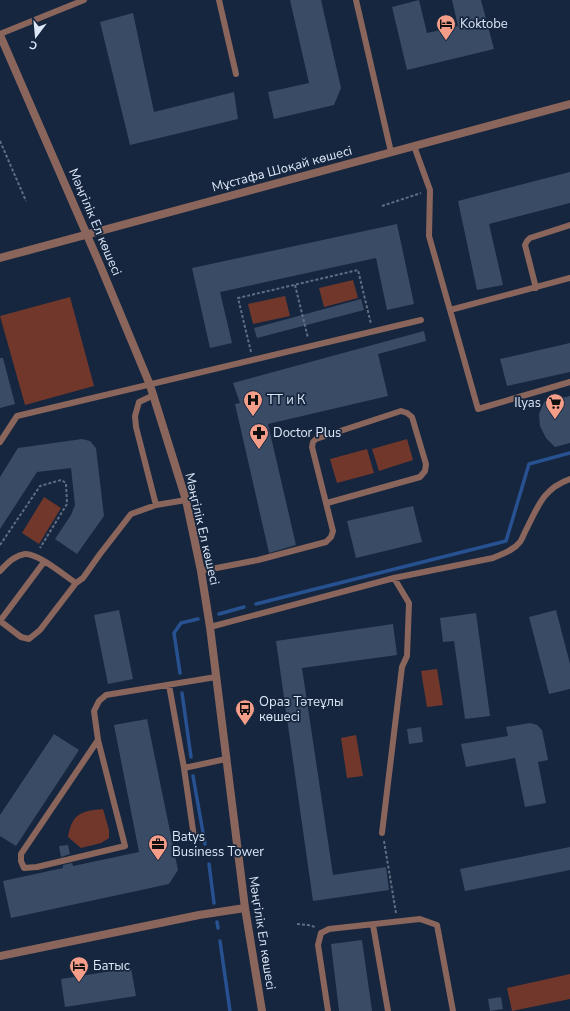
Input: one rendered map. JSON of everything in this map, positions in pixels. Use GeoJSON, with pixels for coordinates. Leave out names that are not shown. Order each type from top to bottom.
{"type":"FeatureCollection","features":[{"type":"Feature","properties":{"kind":"street","name":"Мәңгілік Ел көшесі"},"geometry":{"type":"LineString","coordinates":[[0,34],[154,395],[186,500],[201,571],[210,627],[245,908],[262,1011]]}},
{"type":"Feature","properties":{"kind":"street","name":"Мұстафа Шоқай көшесі"},"geometry":{"type":"LineString","coordinates":[[0,258],[570,104]]}},
{"type":"Feature","properties":{"kind":"street"},"geometry":{"type":"LineString","coordinates":[[0,956],[199,915],[245,908]]}},
{"type":"Feature","properties":{"kind":"lane"},"geometry":{"type":"LineString","coordinates":[[0,34],[84,0]]}},
{"type":"Feature","properties":{"kind":"lane"},"geometry":{"type":"LineString","coordinates":[[219,0],[236,74]]}},
{"type":"Feature","properties":{"kind":"lane"},"geometry":{"type":"LineString","coordinates":[[356,0],[391,152]]}},
{"type":"Feature","properties":{"kind":"lane"},"geometry":{"type":"LineString","coordinates":[[414,146],[430,190],[429,236],[478,409],[570,382]]}},
{"type":"Feature","properties":{"kind":"lane"},"geometry":{"type":"LineString","coordinates":[[536,288],[525,245],[526,241],[530,238],[570,225]]}},
{"type":"Feature","properties":{"kind":"lane"},"geometry":{"type":"LineString","coordinates":[[450,310],[570,278]]}},
{"type":"Feature","properties":{"kind":"lane"},"geometry":{"type":"LineString","coordinates":[[0,442],[17,416],[421,320]]}},
{"type":"Feature","properties":{"kind":"lane"},"geometry":{"type":"LineString","coordinates":[[154,395],[139,402],[135,416],[136,426],[156,504]]}},
{"type":"Feature","properties":{"kind":"lane"},"geometry":{"type":"LineString","coordinates":[[201,571],[258,560],[326,542],[331,537],[333,531],[312,447],[313,442],[316,438],[401,411],[412,417],[426,464],[425,472],[420,477],[327,503]]}},
{"type":"Feature","properties":{"kind":"lane"},"geometry":{"type":"LineString","coordinates":[[210,627],[394,578],[493,558],[508,552],[519,543],[539,504],[549,490],[563,481],[570,479]]}},
{"type":"Feature","properties":{"kind":"lane"},"geometry":{"type":"LineString","coordinates":[[44,562],[0,621],[21,637],[29,639],[40,630],[131,514],[156,504],[186,500]]}},
{"type":"Feature","properties":{"kind":"lane"},"geometry":{"type":"LineString","coordinates":[[0,571],[16,557],[26,554],[35,556],[76,583]]}},
{"type":"Feature","properties":{"kind":"lane"},"geometry":{"type":"LineString","coordinates":[[382,833],[402,667],[407,656],[409,604],[394,578]]}},
{"type":"Feature","properties":{"kind":"lane"},"geometry":{"type":"LineString","coordinates":[[98,740],[21,854],[20,862],[24,868],[37,867],[125,846],[98,740],[94,711],[99,701],[106,695],[216,677]]}},
{"type":"Feature","properties":{"kind":"lane"},"geometry":{"type":"LineString","coordinates":[[169,685],[184,768],[194,837]]}},
{"type":"Feature","properties":{"kind":"lane"},"geometry":{"type":"LineString","coordinates":[[184,768],[226,759]]}},
{"type":"Feature","properties":{"kind":"lane"},"geometry":{"type":"LineString","coordinates":[[328,1011],[318,945],[321,933],[329,929],[373,925],[397,920],[420,919],[437,925],[453,1011]]}},
{"type":"Feature","properties":{"kind":"lane"},"geometry":{"type":"LineString","coordinates":[[373,925],[388,1011]]}},
{"type":"Feature","properties":{"kind":"path"},"geometry":{"type":"LineString","coordinates":[[0,141],[26,201]]}},
{"type":"Feature","properties":{"kind":"path"},"geometry":{"type":"LineString","coordinates":[[382,206],[430,190]]}},
{"type":"Feature","properties":{"kind":"path"},"geometry":{"type":"LineString","coordinates":[[253,360],[238,298],[358,270],[373,332]]}},
{"type":"Feature","properties":{"kind":"path"},"geometry":{"type":"LineString","coordinates":[[295,285],[311,347]]}},
{"type":"Feature","properties":{"kind":"path"},"geometry":{"type":"LineString","coordinates":[[0,545],[40,486],[61,480],[66,484],[67,504],[35,556]]}},
{"type":"Feature","properties":{"kind":"path"},"geometry":{"type":"LineString","coordinates":[[382,833],[397,920]]}},
{"type":"Feature","properties":{"kind":"path"},"geometry":{"type":"LineString","coordinates":[[297,924],[314,926],[321,933]]}},
{"type":"Feature","properties":{"kind":"shaded area"},"geometry":{"type":"Polygon","coordinates":[[[353,280],[358,298],[324,307],[319,288],[353,280]]]}},
{"type":"Feature","properties":{"kind":"shaded area"},"geometry":{"type":"Polygon","coordinates":[[[285,296],[290,316],[253,324],[248,304],[285,296]]]}},
{"type":"Feature","properties":{"kind":"shaded area"},"geometry":{"type":"Polygon","coordinates":[[[70,297],[94,386],[25,405],[0,316],[70,297]]]}},
{"type":"Feature","properties":{"kind":"shaded area"},"geometry":{"type":"Polygon","coordinates":[[[407,439],[413,460],[379,471],[372,449],[407,439]]]}},
{"type":"Feature","properties":{"kind":"shaded area"},"geometry":{"type":"Polygon","coordinates":[[[367,449],[374,473],[337,483],[330,459],[367,449]]]}},
{"type":"Feature","properties":{"kind":"shaded area"},"geometry":{"type":"Polygon","coordinates":[[[44,497],[61,508],[39,544],[22,533],[44,497]]]}},
{"type":"Feature","properties":{"kind":"shaded area"},"geometry":{"type":"Polygon","coordinates":[[[437,669],[443,705],[427,707],[421,671],[437,669]]]}},
{"type":"Feature","properties":{"kind":"shaded area"},"geometry":{"type":"Polygon","coordinates":[[[356,735],[363,776],[347,778],[341,738],[356,735]]]}},
{"type":"Feature","properties":{"kind":"shaded area"},"geometry":{"type":"Polygon","coordinates":[[[103,809],[109,830],[109,838],[101,843],[81,848],[68,837],[75,818],[84,812],[103,809]]]}},
{"type":"Feature","properties":{"kind":"shaded area"},"geometry":{"type":"Polygon","coordinates":[[[570,974],[570,999],[512,1011],[507,988],[570,974]]]}},
{"type":"Feature","properties":{"kind":"building"},"geometry":{"type":"Polygon","coordinates":[[[290,0],[321,0],[341,88],[334,105],[274,119],[268,92],[309,83],[290,0]]]}},
{"type":"Feature","properties":{"kind":"building","name":"Koktobe"},"geometry":{"type":"Polygon","coordinates":[[[419,0],[427,33],[458,26],[452,0],[481,0],[494,49],[407,70],[392,7],[419,0]]]}},
{"type":"Feature","properties":{"kind":"building"},"geometry":{"type":"Polygon","coordinates":[[[133,13],[154,112],[234,92],[238,119],[130,145],[100,22],[133,13]]]}},
{"type":"Feature","properties":{"kind":"building"},"geometry":{"type":"Polygon","coordinates":[[[570,172],[570,203],[489,224],[503,285],[477,290],[458,201],[570,172]]]}},
{"type":"Feature","properties":{"kind":"building"},"geometry":{"type":"Polygon","coordinates":[[[397,224],[414,304],[387,310],[376,258],[220,292],[232,343],[210,348],[192,268],[397,224]]]}},
{"type":"Feature","properties":{"kind":"building"},"geometry":{"type":"Polygon","coordinates":[[[361,299],[364,310],[257,338],[254,328],[361,299]]]}},
{"type":"Feature","properties":{"kind":"building"},"geometry":{"type":"Polygon","coordinates":[[[424,331],[426,341],[378,354],[388,396],[268,424],[296,545],[269,553],[235,404],[240,403],[233,383],[424,331]]]}},
{"type":"Feature","properties":{"kind":"building"},"geometry":{"type":"Polygon","coordinates":[[[570,343],[570,372],[507,386],[500,359],[570,343]]]}},
{"type":"Feature","properties":{"kind":"building"},"geometry":{"type":"Polygon","coordinates":[[[0,358],[3,358],[15,404],[0,408],[0,358]]]}},
{"type":"Feature","properties":{"kind":"building","name":"Ilyas"},"geometry":{"type":"Polygon","coordinates":[[[570,396],[570,443],[555,447],[546,438],[540,426],[539,414],[544,402],[570,396]]]}},
{"type":"Feature","properties":{"kind":"building"},"geometry":{"type":"Polygon","coordinates":[[[82,439],[90,441],[96,448],[104,516],[77,554],[55,539],[71,515],[75,505],[71,468],[37,472],[0,529],[0,477],[18,448],[82,439]]]}},
{"type":"Feature","properties":{"kind":"building"},"geometry":{"type":"Polygon","coordinates":[[[413,506],[422,542],[356,558],[347,521],[413,506]]]}},
{"type":"Feature","properties":{"kind":"building"},"geometry":{"type":"Polygon","coordinates":[[[119,610],[133,679],[108,684],[94,615],[119,610]]]}},
{"type":"Feature","properties":{"kind":"building"},"geometry":{"type":"Polygon","coordinates":[[[556,610],[570,664],[570,689],[549,694],[529,617],[556,610]]]}},
{"type":"Feature","properties":{"kind":"building"},"geometry":{"type":"Polygon","coordinates":[[[476,613],[490,716],[465,719],[454,641],[443,642],[440,618],[476,613]]]}},
{"type":"Feature","properties":{"kind":"building"},"geometry":{"type":"Polygon","coordinates":[[[393,624],[397,655],[302,668],[333,875],[386,867],[389,890],[313,901],[276,641],[393,624]]]}},
{"type":"Feature","properties":{"kind":"building"},"geometry":{"type":"Polygon","coordinates":[[[147,719],[178,870],[169,884],[11,918],[3,881],[63,868],[63,865],[72,863],[73,866],[139,852],[114,725],[147,719]]]}},
{"type":"Feature","properties":{"kind":"building"},"geometry":{"type":"Polygon","coordinates":[[[530,723],[537,725],[542,730],[548,760],[538,762],[546,803],[525,807],[515,758],[466,767],[461,744],[508,736],[506,727],[530,723]]]}},
{"type":"Feature","properties":{"kind":"building"},"geometry":{"type":"Polygon","coordinates":[[[421,727],[423,742],[409,744],[407,729],[421,727]]]}},
{"type":"Feature","properties":{"kind":"building"},"geometry":{"type":"Polygon","coordinates":[[[54,734],[79,750],[16,846],[0,836],[0,815],[54,734]]]}},
{"type":"Feature","properties":{"kind":"building"},"geometry":{"type":"Polygon","coordinates":[[[68,845],[70,854],[61,857],[59,846],[68,845]]]}},
{"type":"Feature","properties":{"kind":"building"},"geometry":{"type":"Polygon","coordinates":[[[570,847],[570,870],[465,891],[460,869],[570,847]]]}},
{"type":"Feature","properties":{"kind":"building"},"geometry":{"type":"Polygon","coordinates":[[[362,940],[372,1011],[339,1011],[331,944],[362,940]]]}},
{"type":"Feature","properties":{"kind":"building"},"geometry":{"type":"Polygon","coordinates":[[[131,968],[136,996],[65,1007],[61,979],[131,968]]]}},
{"type":"Feature","properties":{"kind":"building"},"geometry":{"type":"Polygon","coordinates":[[[501,997],[503,1009],[490,1011],[488,999],[501,997]]]}},
{"type":"Feature","properties":{"kind":"waterway"},"geometry":{"type":"LineString","coordinates":[[256,604],[506,541],[529,464],[570,453]]}},
{"type":"Feature","properties":{"kind":"waterway"},"geometry":{"type":"LineString","coordinates":[[219,614],[244,607]]}},
{"type":"Feature","properties":{"kind":"waterway"},"geometry":{"type":"LineString","coordinates":[[180,673],[174,633],[181,623],[198,619]]}},
{"type":"Feature","properties":{"kind":"waterway"},"geometry":{"type":"LineString","coordinates":[[182,693],[191,757]]}},
{"type":"Feature","properties":{"kind":"waterway"},"geometry":{"type":"LineString","coordinates":[[193,776],[205,844]]}},
{"type":"Feature","properties":{"kind":"waterway"},"geometry":{"type":"LineString","coordinates":[[209,864],[214,903]]}},
{"type":"Feature","properties":{"kind":"waterway"},"geometry":{"type":"LineString","coordinates":[[217,922],[218,928]]}},
{"type":"Feature","properties":{"kind":"waterway"},"geometry":{"type":"LineString","coordinates":[[220,941],[230,1011]]}},
{"type":"Feature","properties":{"kind":"place","name":"Koktobe"},"geometry":{"type":"Point","coordinates":[446,41]}},
{"type":"Feature","properties":{"kind":"place","name":"ТТ и К"},"geometry":{"type":"Point","coordinates":[253,417]}},
{"type":"Feature","properties":{"kind":"place","name":"Ilyas"},"geometry":{"type":"Point","coordinates":[555,420]}},
{"type":"Feature","properties":{"kind":"place","name":"Doctor Plus"},"geometry":{"type":"Point","coordinates":[259,450]}},
{"type":"Feature","properties":{"kind":"place","name":"Ораз Тәтеұлы көшесі"},"geometry":{"type":"Point","coordinates":[245,726]}},
{"type":"Feature","properties":{"kind":"place","name":"Batys Business Tower"},"geometry":{"type":"Point","coordinates":[158,861]}},
{"type":"Feature","properties":{"kind":"place","name":"Батыс"},"geometry":{"type":"Point","coordinates":[79,983]}}]}
